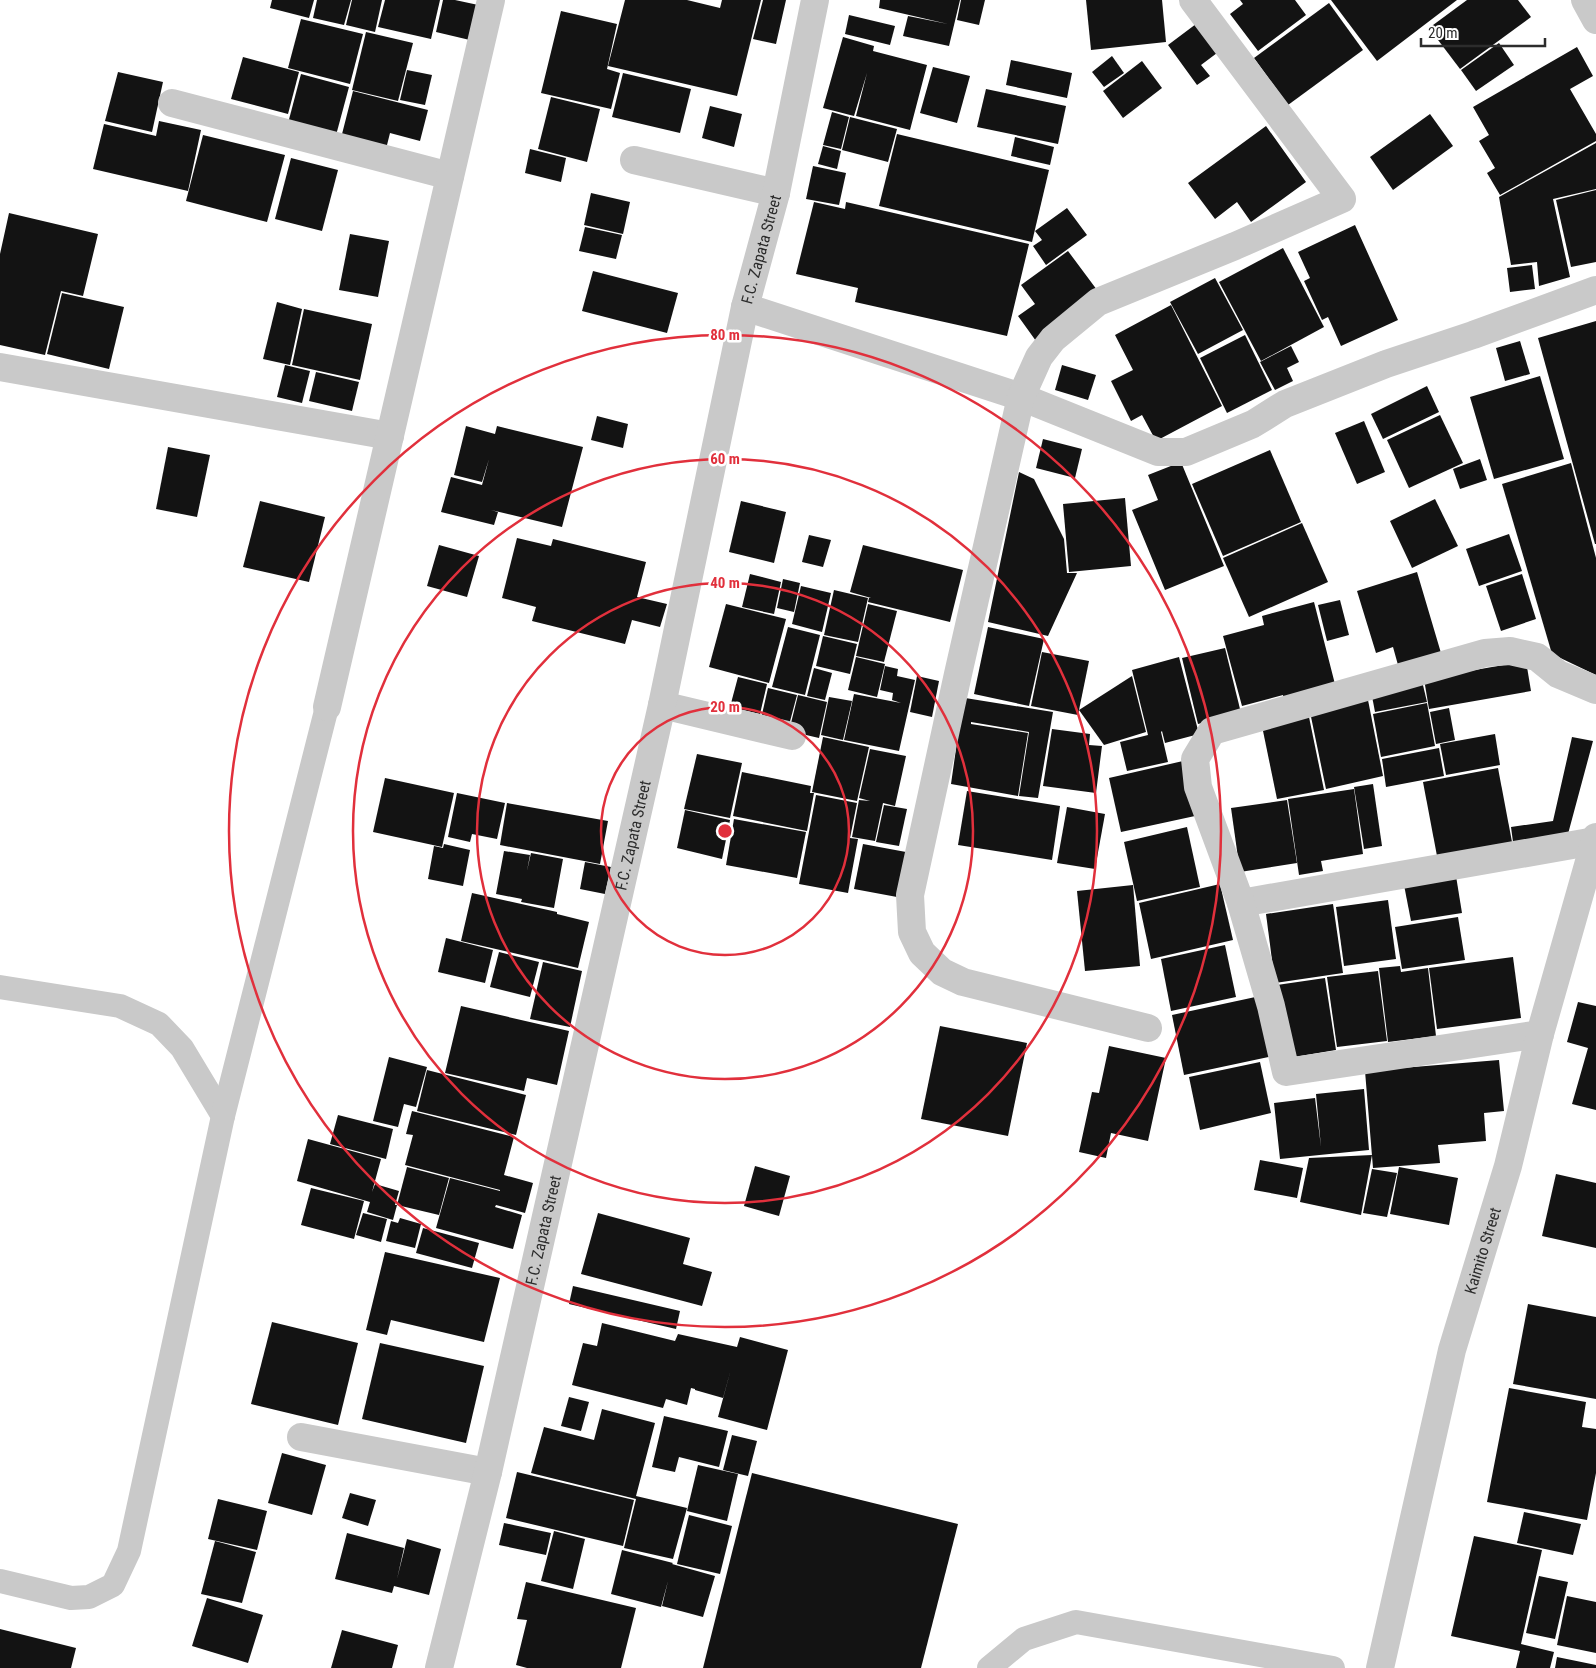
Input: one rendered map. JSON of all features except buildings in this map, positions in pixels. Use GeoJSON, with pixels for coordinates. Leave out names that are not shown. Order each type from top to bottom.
{"type":"FeatureCollection","features":[{"type":"Feature","properties":{"kind":"street"},"geometry":{"type":"LineString","coordinates":[[327,707],[491,0]]}},
{"type":"Feature","properties":{"kind":"street","name":"F.C. Zapata Street"},"geometry":{"type":"LineString","coordinates":[[439,1668],[488,1472],[662,705],[744,307],[776,192],[815,0]]}},
{"type":"Feature","properties":{"kind":"street"},"geometry":{"type":"LineString","coordinates":[[1148,1028],[963,982],[942,972],[922,953],[912,932],[910,895],[1021,397],[1039,357],[1054,339],[1098,302],[1235,246],[1342,199],[1193,0]]}},
{"type":"Feature","properties":{"kind":"street"},"geometry":{"type":"LineString","coordinates":[[1585,0],[1596,20]]}},
{"type":"Feature","properties":{"kind":"street"},"geometry":{"type":"LineString","coordinates":[[172,103],[450,176]]}},
{"type":"Feature","properties":{"kind":"street"},"geometry":{"type":"LineString","coordinates":[[634,160],[776,192]]}},
{"type":"Feature","properties":{"kind":"street"},"geometry":{"type":"LineString","coordinates":[[744,307],[1021,397],[1158,452],[1186,452],[1254,424],[1285,404],[1386,364],[1473,336],[1596,290]]}},
{"type":"Feature","properties":{"kind":"street"},"geometry":{"type":"LineString","coordinates":[[0,367],[390,436]]}},
{"type":"Feature","properties":{"kind":"street"},"geometry":{"type":"LineString","coordinates":[[1540,1034],[1286,1072],[1271,1006],[1241,903],[1198,787],[1195,759],[1212,731],[1485,653],[1510,651],[1537,657],[1558,674],[1596,690]]}},
{"type":"Feature","properties":{"kind":"street"},"geometry":{"type":"LineString","coordinates":[[662,705],[792,736]]}},
{"type":"Feature","properties":{"kind":"street"},"geometry":{"type":"LineString","coordinates":[[1241,903],[1596,839]]}},
{"type":"Feature","properties":{"kind":"street","name":"Kaimito Street"},"geometry":{"type":"LineString","coordinates":[[1380,1668],[1452,1350],[1508,1166],[1540,1034],[1596,839]]}},
{"type":"Feature","properties":{"kind":"street"},"geometry":{"type":"LineString","coordinates":[[301,1437],[488,1472]]}},
{"type":"Feature","properties":{"kind":"lane"},"geometry":{"type":"LineString","coordinates":[[0,1581],[71,1598],[89,1597],[113,1585],[129,1550],[223,1116],[327,707]]}},
{"type":"Feature","properties":{"kind":"lane"},"geometry":{"type":"LineString","coordinates":[[0,987],[120,1006],[159,1024],[182,1048],[223,1116]]}},
{"type":"Feature","properties":{"kind":"lane"},"geometry":{"type":"LineString","coordinates":[[989,1668],[1024,1640],[1076,1622],[1333,1668]]}}]}
